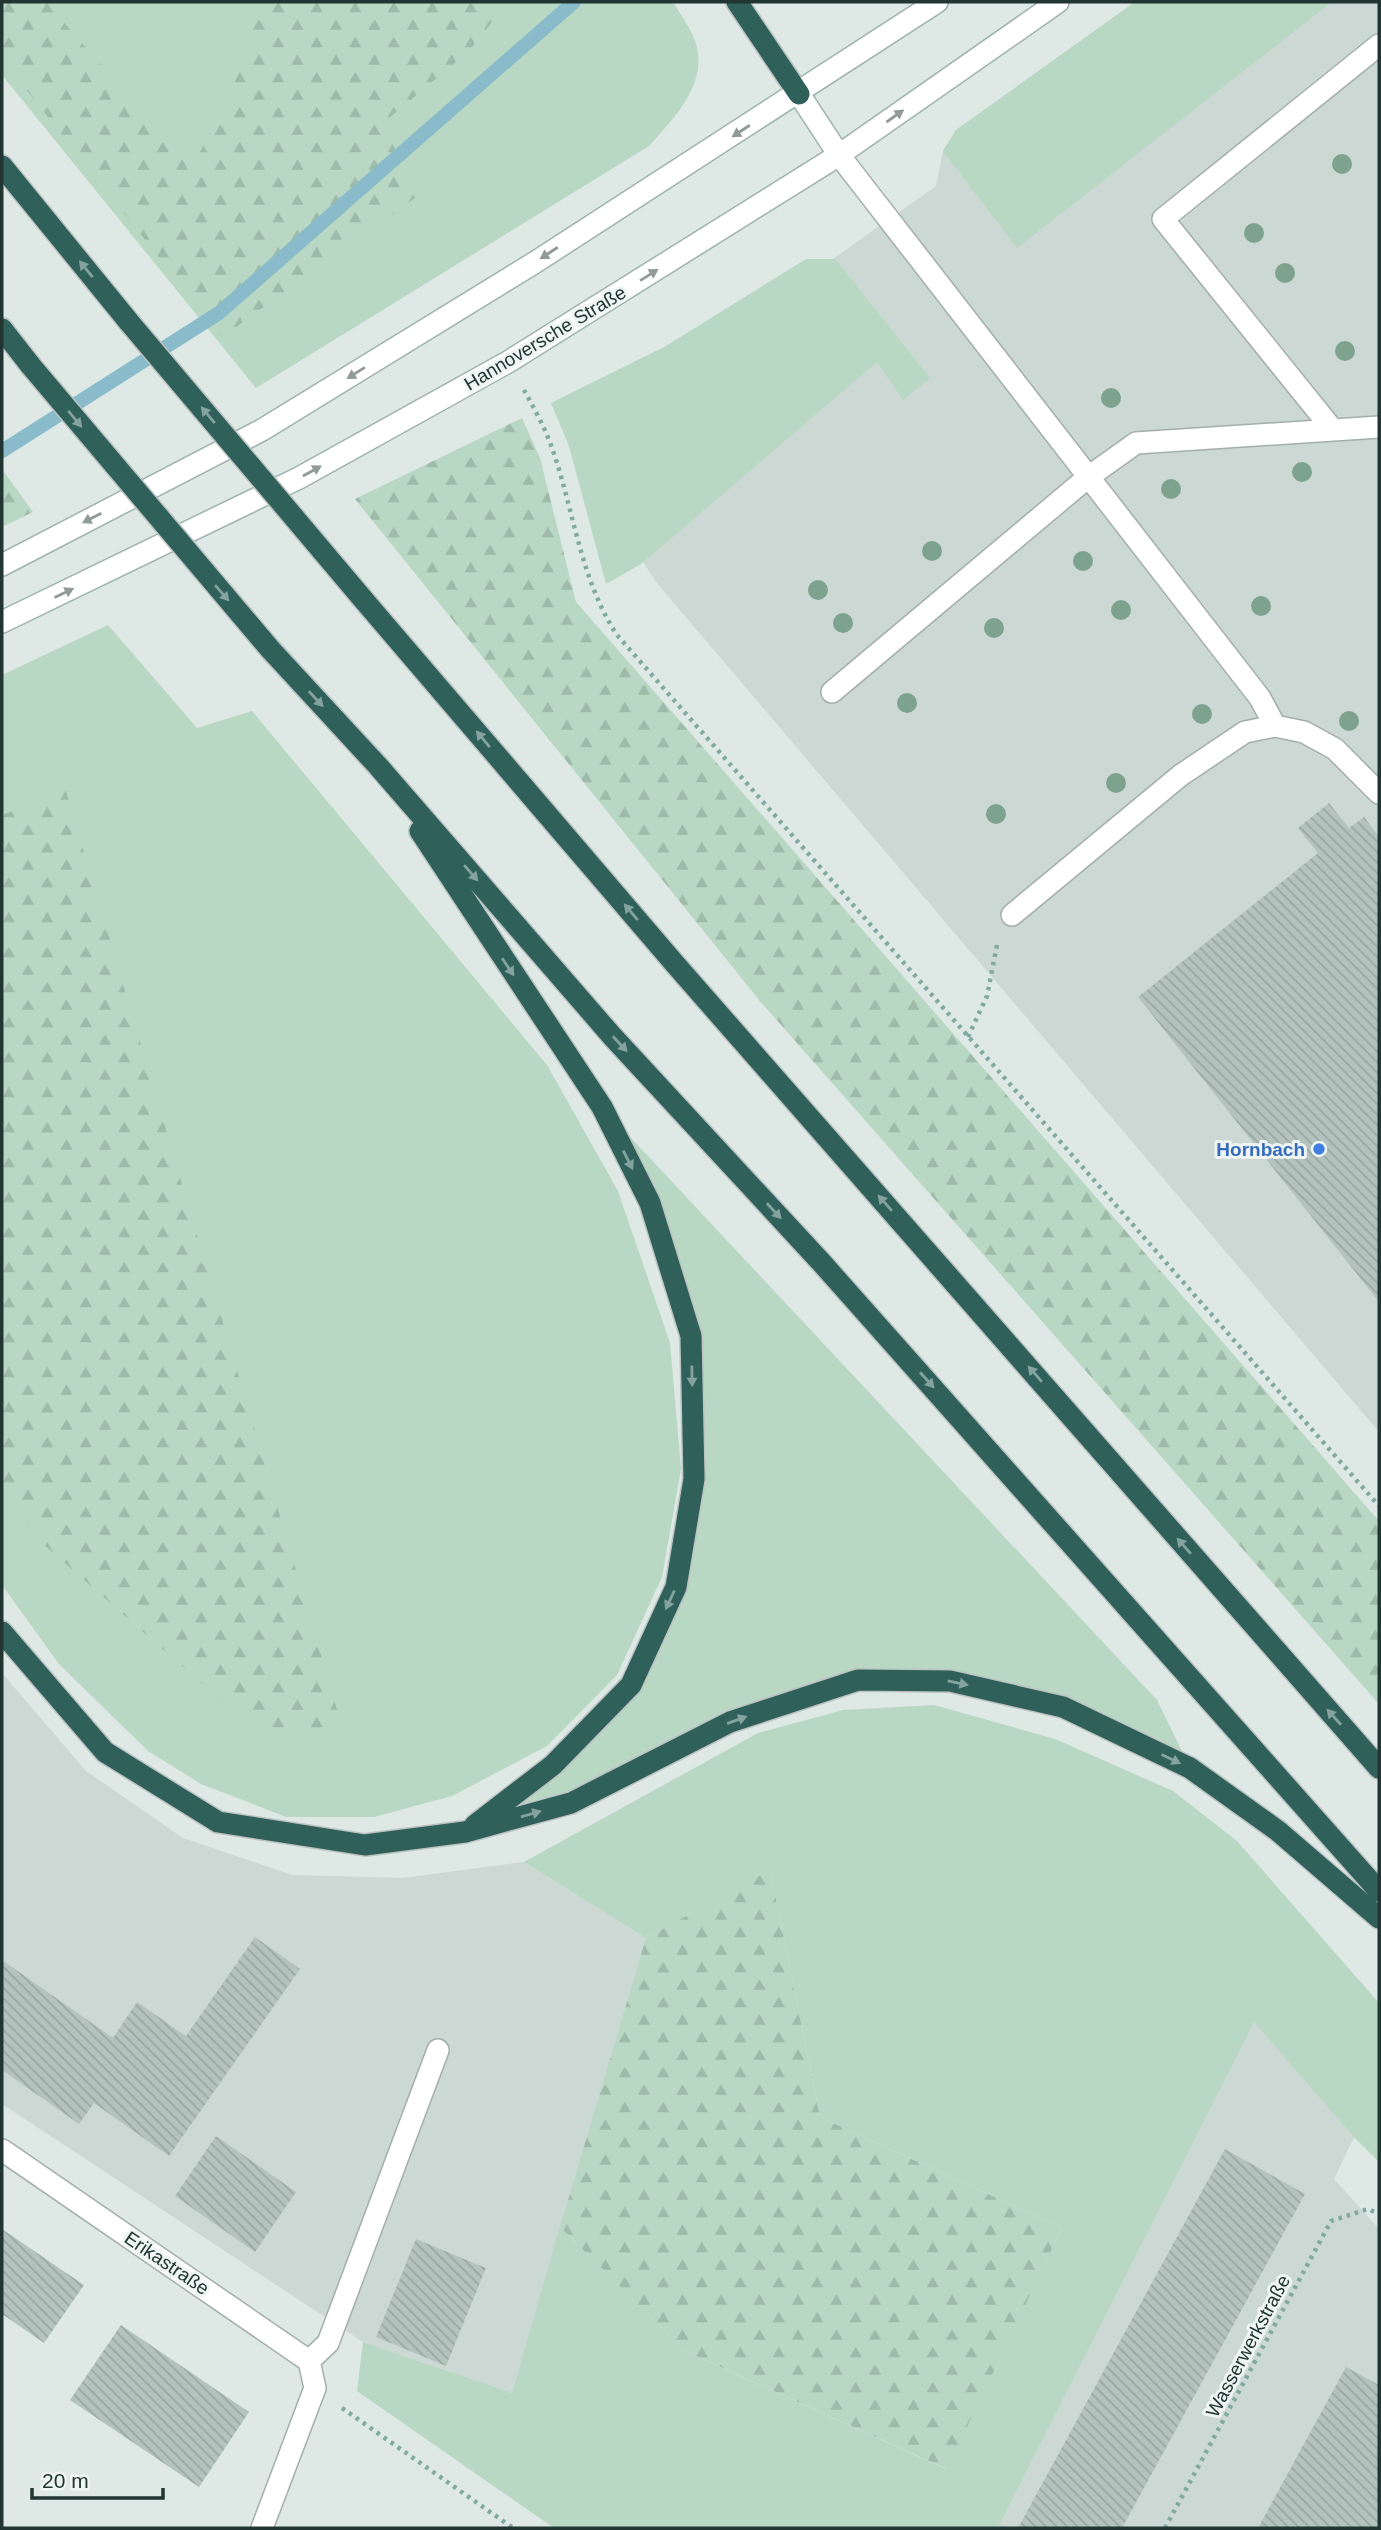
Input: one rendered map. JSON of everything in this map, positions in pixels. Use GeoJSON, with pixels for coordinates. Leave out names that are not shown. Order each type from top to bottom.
{"type":"FeatureCollection","features":[{"type":"Feature","properties":{"kind":"highway"},"geometry":{"type":"LineString","coordinates":[[737,2],[799,94]]}},
{"type":"Feature","properties":{"kind":"highway"},"geometry":{"type":"LineString","coordinates":[[2,166],[129,322],[684,975],[1379,1768]]}},
{"type":"Feature","properties":{"kind":"highway"},"geometry":{"type":"LineString","coordinates":[[2,330],[270,649],[378,766],[612,1036],[840,1283],[1379,1891]]}},
{"type":"Feature","properties":{"kind":"highway"},"geometry":{"type":"LineString","coordinates":[[378,766],[602,1107],[650,1203],[691,1336],[694,1479],[676,1587],[631,1685],[553,1765],[465,1832]]}},
{"type":"Feature","properties":{"kind":"highway"},"geometry":{"type":"LineString","coordinates":[[2,1632],[105,1752],[218,1822],[365,1845],[465,1832],[570,1803],[730,1722],[858,1680],[950,1681],[1063,1707],[1189,1768],[1278,1831],[1379,1918]]}},
{"type":"Feature","properties":{"kind":"main road"},"geometry":{"type":"LineString","coordinates":[[2,565],[262,430],[534,263],[799,94],[937,2]]}},
{"type":"Feature","properties":{"kind":"main road","name":"Hannoversche Straße"},"geometry":{"type":"LineString","coordinates":[[2,622],[299,478],[508,362],[839,155],[1058,2]]}},
{"type":"Feature","properties":{"kind":"main road"},"geometry":{"type":"LineString","coordinates":[[1333,430],[1163,219],[1379,45]]}},
{"type":"Feature","properties":{"kind":"main road"},"geometry":{"type":"LineString","coordinates":[[799,94],[839,155],[1260,698],[1275,726]]}},
{"type":"Feature","properties":{"kind":"main road"},"geometry":{"type":"LineString","coordinates":[[832,692],[1087,478],[1136,443],[1379,427]]}},
{"type":"Feature","properties":{"kind":"main road"},"geometry":{"type":"LineString","coordinates":[[1012,915],[1208,754],[1245,732],[1275,726],[1304,732],[1335,749],[1379,793]]}},
{"type":"Feature","properties":{"kind":"main road"},"geometry":{"type":"LineString","coordinates":[[262,2528],[315,2388],[309,2361],[328,2343],[438,2050]]}},
{"type":"Feature","properties":{"kind":"main road","name":"Erikastraße"},"geometry":{"type":"LineString","coordinates":[[2,2150],[309,2361]]}},
{"type":"Feature","properties":{"kind":"path"},"geometry":{"type":"LineString","coordinates":[[508,362],[552,446],[591,586],[602,612],[617,635],[1379,1506]]}},
{"type":"Feature","properties":{"kind":"path"},"geometry":{"type":"LineString","coordinates":[[968,1037],[986,996],[998,940],[1012,915]]}},
{"type":"Feature","properties":{"kind":"path","name":"Wasserwerkstraße"},"geometry":{"type":"LineString","coordinates":[[1165,2528],[1331,2221],[1368,2209],[1379,2214]]}},
{"type":"Feature","properties":{"kind":"path"},"geometry":{"type":"LineString","coordinates":[[315,2388],[513,2528]]}},
{"type":"Feature","properties":{"kind":"shaded area"},"geometry":{"type":"Polygon","coordinates":[[[1135,2],[1379,2],[1379,1432],[656,582],[569,446],[936,186],[943,151],[956,130],[1135,2]]]}},
{"type":"Feature","properties":{"kind":"shaded area"},"geometry":{"type":"Polygon","coordinates":[[[2,1673],[86,1771],[183,1838],[292,1875],[403,1878],[524,1862],[646,1938],[512,2393],[363,2342],[2,2104],[2,1673]]]}},
{"type":"Feature","properties":{"kind":"shaded area"},"geometry":{"type":"Polygon","coordinates":[[[1254,2021],[1354,2137],[1334,2179],[1379,2229],[1379,2528],[998,2528],[1254,2021]]]}},
{"type":"Feature","properties":{"kind":"green space"},"geometry":{"type":"Polygon","coordinates":[[[2,2],[673,2],[695,41],[698,71],[687,98],[649,146],[256,388],[2,75],[2,2]]]}},
{"type":"Feature","properties":{"kind":"green space"},"geometry":{"type":"Polygon","coordinates":[[[2,2],[46,2],[192,168],[250,51],[256,2],[508,2],[469,51],[382,124],[419,195],[222,337],[2,59],[2,2]]]}},
{"type":"Feature","properties":{"kind":"green space"},"geometry":{"type":"Polygon","coordinates":[[[1135,2],[1332,2],[1017,248],[943,151],[956,130],[1135,2]]]}},
{"type":"Feature","properties":{"kind":"green space"},"geometry":{"type":"Polygon","coordinates":[[[806,259],[835,259],[930,378],[903,400],[877,362],[641,564],[606,584],[569,446],[551,403],[666,346],[806,259]]]}},
{"type":"Feature","properties":{"kind":"green space"},"geometry":{"type":"Polygon","coordinates":[[[522,418],[540,458],[576,602],[1379,1521],[1379,1704],[760,1001],[355,499],[522,418]]]}},
{"type":"Feature","properties":{"kind":"green space"},"geometry":{"type":"Polygon","coordinates":[[[2,469],[33,512],[2,527],[2,469]]]}},
{"type":"Feature","properties":{"kind":"green space"},"geometry":{"type":"Polygon","coordinates":[[[108,625],[197,728],[252,711],[547,1065],[618,1191],[670,1343],[681,1469],[662,1577],[617,1675],[547,1746],[452,1796],[374,1817],[286,1817],[201,1784],[148,1751],[59,1664],[2,1585],[2,675],[108,625]]]}},
{"type":"Feature","properties":{"kind":"green space"},"geometry":{"type":"Polygon","coordinates":[[[66,791],[344,1733],[251,1727],[41,1542],[2,1490],[2,815],[66,791]]]}},
{"type":"Feature","properties":{"kind":"green space"},"geometry":{"type":"Polygon","coordinates":[[[602,1107],[1157,1700],[1190,1768],[1063,1707],[950,1681],[858,1680],[730,1722],[571,1803],[465,1832],[631,1685],[676,1587],[694,1479],[691,1336],[602,1107]]]}},
{"type":"Feature","properties":{"kind":"green space"},"geometry":{"type":"Polygon","coordinates":[[[934,1705],[1055,1739],[1173,1791],[1237,1841],[1379,2003],[1379,2162],[1254,2022],[998,2528],[554,2528],[357,2391],[363,2342],[512,2393],[560,2227],[685,2351],[946,2469],[1062,2228],[820,2117],[770,1871],[646,1938],[524,1862],[758,1733],[843,1710],[934,1705]]]}},
{"type":"Feature","properties":{"kind":"green space"},"geometry":{"type":"Polygon","coordinates":[[[770,1870],[820,2117],[1062,2228],[947,2469],[685,2351],[560,2227],[646,1938],[770,1870]]]}},
{"type":"Feature","properties":{"kind":"building","name":"Hornbach"},"geometry":{"type":"Polygon","coordinates":[[[1329,803],[1349,828],[1364,817],[1379,837],[1379,1302],[1138,997],[1318,853],[1298,828],[1329,803]]]}},
{"type":"Feature","properties":{"kind":"building"},"geometry":{"type":"Polygon","coordinates":[[[255,1937],[300,1969],[169,2156],[94,2103],[79,2124],[2,2070],[2,1960],[113,2038],[137,2002],[186,2036],[255,1937]]]}},
{"type":"Feature","properties":{"kind":"building"},"geometry":{"type":"Polygon","coordinates":[[[216,2136],[296,2192],[255,2252],[175,2196],[216,2136]]]}},
{"type":"Feature","properties":{"kind":"building"},"geometry":{"type":"Polygon","coordinates":[[[1225,2149],[1305,2194],[1122,2528],[1018,2528],[1225,2149]]]}},
{"type":"Feature","properties":{"kind":"building"},"geometry":{"type":"Polygon","coordinates":[[[2,2229],[84,2285],[44,2343],[2,2314],[2,2229]]]}},
{"type":"Feature","properties":{"kind":"building"},"geometry":{"type":"Polygon","coordinates":[[[416,2239],[486,2268],[446,2366],[376,2337],[416,2239]]]}},
{"type":"Feature","properties":{"kind":"building"},"geometry":{"type":"Polygon","coordinates":[[[121,2325],[249,2412],[199,2487],[70,2400],[121,2325]]]}},
{"type":"Feature","properties":{"kind":"building"},"geometry":{"type":"Polygon","coordinates":[[[1346,2367],[1379,2385],[1379,2528],[1258,2528],[1346,2367]]]}},
{"type":"Feature","properties":{"kind":"waterway"},"geometry":{"type":"LineString","coordinates":[[2,451],[219,313],[574,2]]}},
{"type":"Feature","properties":{"kind":"place","name":"Hornbach"},"geometry":{"type":"Point","coordinates":[1319,1149]}}]}
